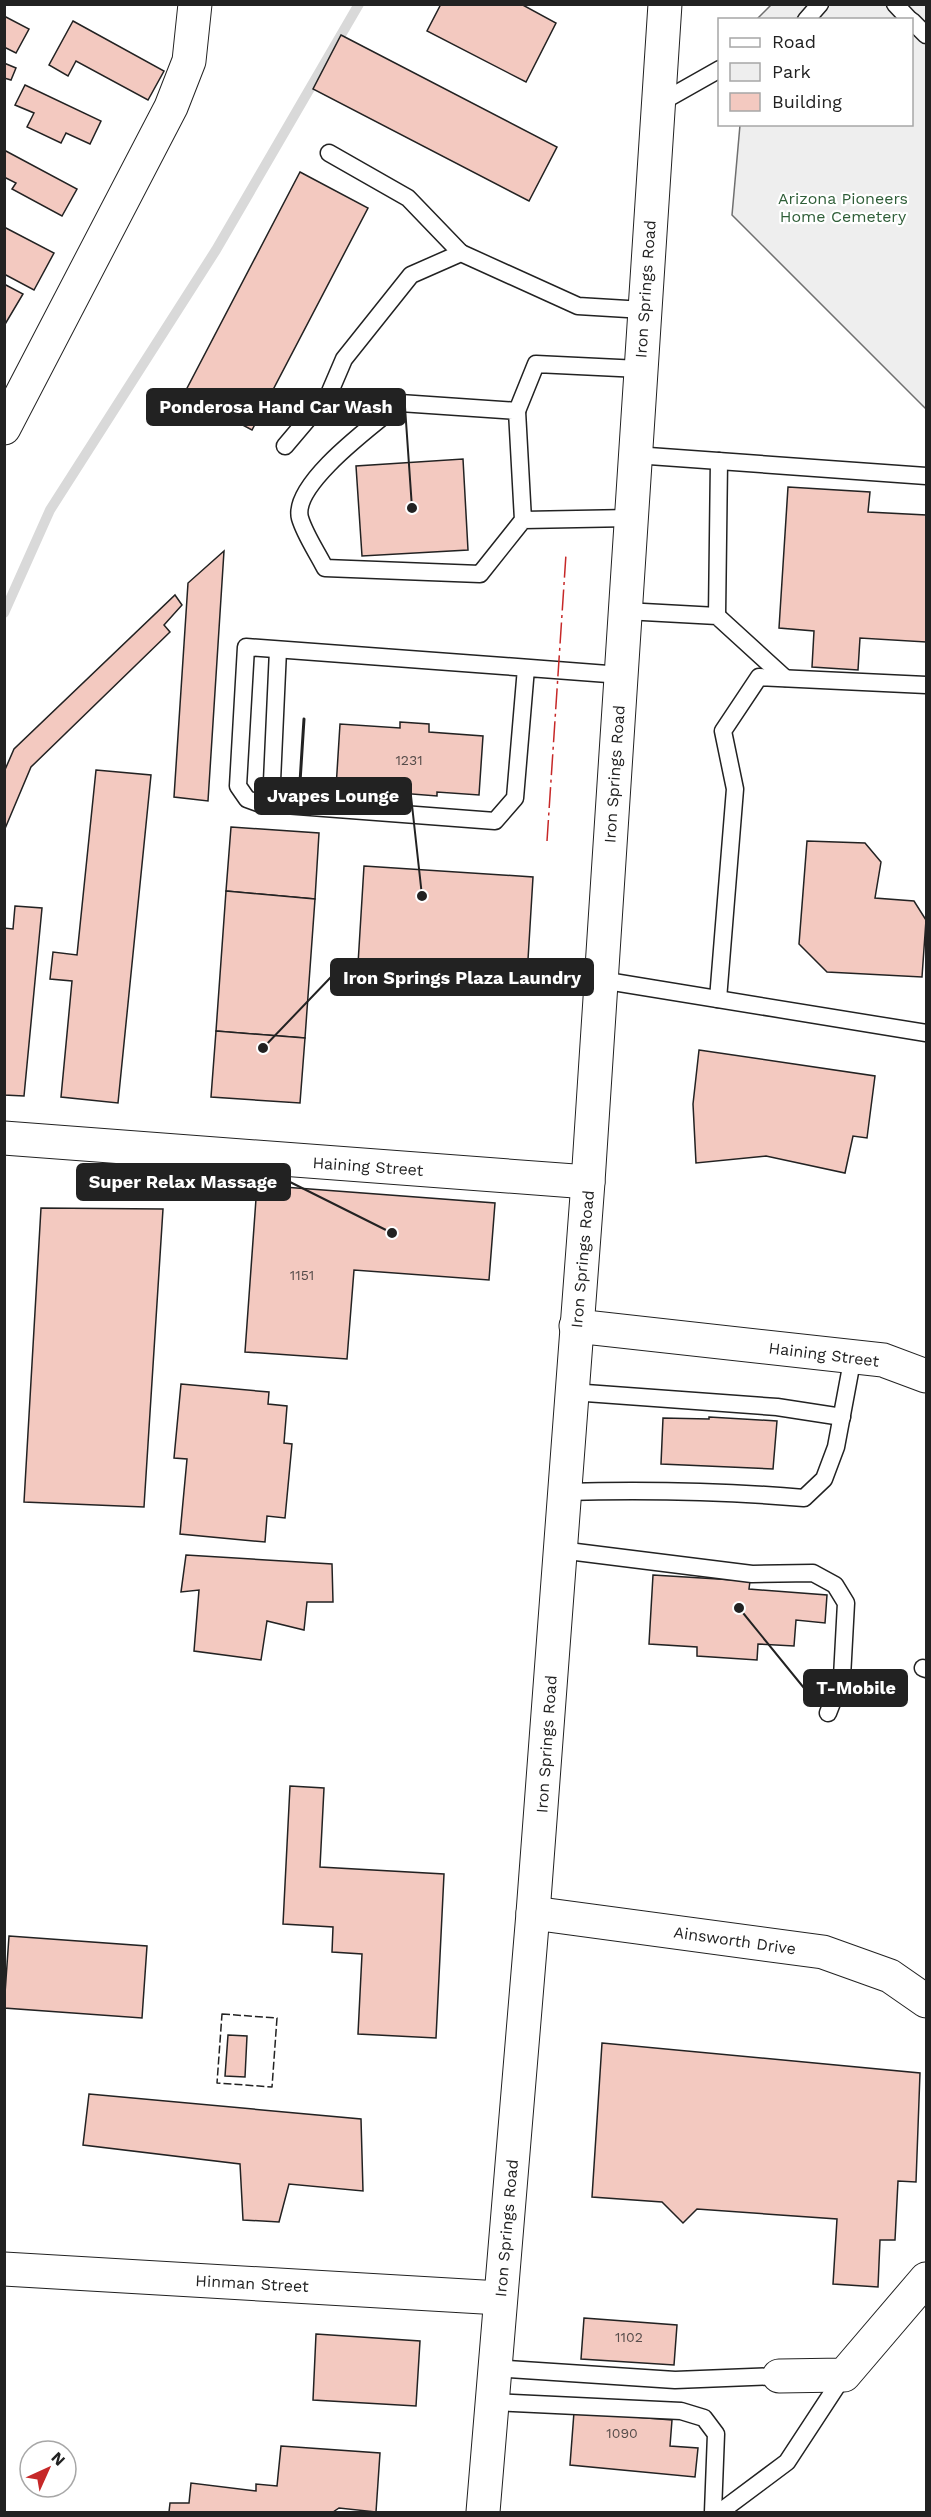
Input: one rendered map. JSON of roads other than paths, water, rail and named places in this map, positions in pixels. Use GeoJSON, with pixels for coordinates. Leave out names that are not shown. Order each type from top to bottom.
{"type":"FeatureCollection","features":[{"type":"Feature","properties":{"kind":"main road"},"geometry":{"type":"LineString","coordinates":[[4,428],[171,107],[189,61],[195,4]]}},
{"type":"Feature","properties":{"kind":"main road","name":"Iron Springs Road"},"geometry":{"type":"LineString","coordinates":[[483,2512],[533,1912],[588,1182],[664,4]]}},
{"type":"Feature","properties":{"kind":"main road","name":"Haining Street"},"geometry":{"type":"LineString","coordinates":[[4,1138],[588,1182]]}},
{"type":"Feature","properties":{"kind":"main road","name":"Haining Street"},"geometry":{"type":"LineString","coordinates":[[576,1326],[883,1360],[927,1376]]}},
{"type":"Feature","properties":{"kind":"main road","name":"Ainsworth Drive"},"geometry":{"type":"LineString","coordinates":[[533,1912],[824,1952],[890,1976],[927,2001]]}},
{"type":"Feature","properties":{"kind":"main road","name":"Hinman Street"},"geometry":{"type":"LineString","coordinates":[[4,2269],[500,2298]]}},
{"type":"Feature","properties":{"kind":"main road"},"geometry":{"type":"LineString","coordinates":[[779,2376],[844,2375],[927,2279]]}},
{"type":"Feature","properties":{"kind":"lane"},"geometry":{"type":"LineString","coordinates":[[808,18],[820,4]]}},
{"type":"Feature","properties":{"kind":"lane"},"geometry":{"type":"LineString","coordinates":[[895,4],[909,18]]}},
{"type":"Feature","properties":{"kind":"lane"},"geometry":{"type":"LineString","coordinates":[[913,22],[927,36]]}},
{"type":"Feature","properties":{"kind":"lane"},"geometry":{"type":"LineString","coordinates":[[657,104],[718,70]]}},
{"type":"Feature","properties":{"kind":"lane"},"geometry":{"type":"LineString","coordinates":[[329,153],[408,198],[461,254],[578,306],[644,310]]}},
{"type":"Feature","properties":{"kind":"lane"},"geometry":{"type":"LineString","coordinates":[[285,446],[329,394],[344,359],[411,275],[461,254]]}},
{"type":"Feature","properties":{"kind":"lane"},"geometry":{"type":"LineString","coordinates":[[517,411],[400,403],[335,456],[302,496],[299,516],[325,568],[480,574],[523,520],[517,411],[536,364],[640,369]]}},
{"type":"Feature","properties":{"kind":"lane"},"geometry":{"type":"LineString","coordinates":[[634,455],[927,476]]}},
{"type":"Feature","properties":{"kind":"lane"},"geometry":{"type":"LineString","coordinates":[[717,616],[719,461]]}},
{"type":"Feature","properties":{"kind":"lane"},"geometry":{"type":"LineString","coordinates":[[523,520],[631,518]]}},
{"type":"Feature","properties":{"kind":"lane"},"geometry":{"type":"LineString","coordinates":[[625,611],[717,616],[785,678]]}},
{"type":"Feature","properties":{"kind":"lane"},"geometry":{"type":"LineString","coordinates":[[526,668],[515,798],[495,821],[258,803],[247,799],[238,786],[246,647],[621,675]]}},
{"type":"Feature","properties":{"kind":"lane"},"geometry":{"type":"LineString","coordinates":[[271,804],[278,650]]}},
{"type":"Feature","properties":{"kind":"lane"},"geometry":{"type":"LineString","coordinates":[[718,999],[735,789],[723,730],[759,677],[927,685]]}},
{"type":"Feature","properties":{"kind":"lane"},"geometry":{"type":"LineString","coordinates":[[601,980],[927,1033]]}},
{"type":"Feature","properties":{"kind":"lane"},"geometry":{"type":"LineString","coordinates":[[564,1492],[744,1493],[804,1498],[824,1479],[836,1447],[853,1356]]}},
{"type":"Feature","properties":{"kind":"lane"},"geometry":{"type":"LineString","coordinates":[[572,1392],[629,1394],[777,1407],[842,1417]]}},
{"type":"Feature","properties":{"kind":"lane"},"geometry":{"type":"LineString","coordinates":[[560,1550],[752,1574],[813,1573],[835,1586],[846,1603],[842,1677],[828,1713]]}},
{"type":"Feature","properties":{"kind":"lane"},"geometry":{"type":"LineString","coordinates":[[494,2368],[675,2380],[779,2376]]}},
{"type":"Feature","properties":{"kind":"lane"},"geometry":{"type":"LineString","coordinates":[[720,2512],[787,2462],[844,2375]]}},
{"type":"Feature","properties":{"kind":"lane"},"geometry":{"type":"LineString","coordinates":[[492,2402],[681,2411],[704,2418],[716,2434],[713,2512]]}},
{"type":"Feature","properties":{"kind":"waterway"},"geometry":{"type":"LineString","coordinates":[[4,613],[50,510],[216,250],[359,4]]}},
{"type":"Feature","properties":{"kind":"place","name":"Ponderosa Hand Car Wash"},"geometry":{"type":"Point","coordinates":[412,508]}},
{"type":"Feature","properties":{"kind":"place","name":"Jvapes Lounge"},"geometry":{"type":"Point","coordinates":[422,896]}},
{"type":"Feature","properties":{"kind":"place","name":"Iron Springs Plaza Laundry"},"geometry":{"type":"Point","coordinates":[263,1048]}},
{"type":"Feature","properties":{"kind":"place","name":"Super Relax Massage"},"geometry":{"type":"Point","coordinates":[392,1233]}},
{"type":"Feature","properties":{"kind":"place","name":"T-Mobile"},"geometry":{"type":"Point","coordinates":[739,1608]}},
{"type":"Feature","properties":{"kind":"park label","name":"Arizona Pioneers Home Cemetery"},"geometry":{"type":"Point","coordinates":[843,207]}}]}
